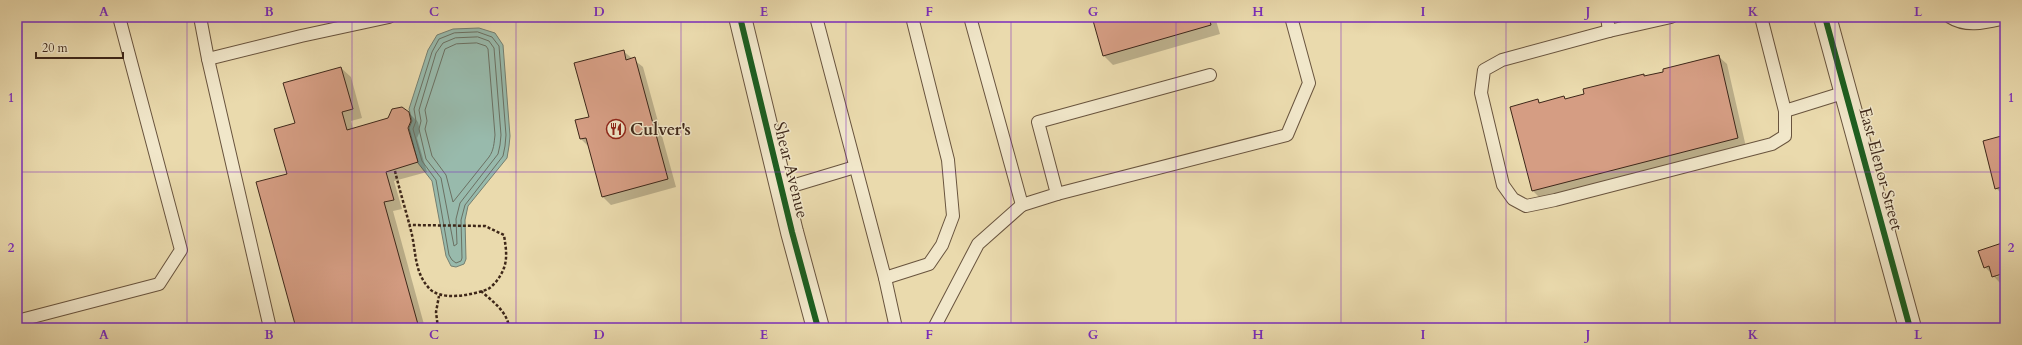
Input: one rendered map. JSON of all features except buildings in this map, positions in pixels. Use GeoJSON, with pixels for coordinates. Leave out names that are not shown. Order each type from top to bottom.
{"type":"FeatureCollection","features":[{"type":"Feature","properties":{"kind":"street","name":"Shear Avenue"},"geometry":{"type":"LineString","coordinates":[[740,17],[818,328]]}},
{"type":"Feature","properties":{"kind":"street","name":"East Elenor Street"},"geometry":{"type":"LineString","coordinates":[[1825,17],[1910,328]]}},
{"type":"Feature","properties":{"kind":"lane"},"geometry":{"type":"LineString","coordinates":[[17,320],[159,284],[181,250],[119,17]]}},
{"type":"Feature","properties":{"kind":"lane"},"geometry":{"type":"LineString","coordinates":[[200,17],[208,59],[270,328]]}},
{"type":"Feature","properties":{"kind":"lane"},"geometry":{"type":"LineString","coordinates":[[208,59],[301,36],[390,17]]}},
{"type":"Feature","properties":{"kind":"lane"},"geometry":{"type":"LineString","coordinates":[[816,17],[885,278],[896,328]]}},
{"type":"Feature","properties":{"kind":"lane"},"geometry":{"type":"LineString","coordinates":[[885,278],[929,264],[942,244],[953,216],[948,160],[912,17]]}},
{"type":"Feature","properties":{"kind":"lane"},"geometry":{"type":"LineString","coordinates":[[970,17],[1022,205]]}},
{"type":"Feature","properties":{"kind":"lane"},"geometry":{"type":"LineString","coordinates":[[934,328],[978,244],[1022,205],[1057,194],[1287,135],[1309,83],[1291,17]]}},
{"type":"Feature","properties":{"kind":"lane"},"geometry":{"type":"LineString","coordinates":[[1607,17],[1610,31]]}},
{"type":"Feature","properties":{"kind":"lane"},"geometry":{"type":"LineString","coordinates":[[1671,17],[1610,31],[1502,60],[1484,70],[1481,93],[1503,185],[1513,199],[1526,206],[1554,200],[1772,144],[1785,136],[1785,111],[1761,17]]}},
{"type":"Feature","properties":{"kind":"lane"},"geometry":{"type":"LineString","coordinates":[[1950,17],[1957,22],[1982,24],[2005,18]]}},
{"type":"Feature","properties":{"kind":"lane"},"geometry":{"type":"LineString","coordinates":[[1057,194],[1038,122],[1210,74]]}},
{"type":"Feature","properties":{"kind":"lane"},"geometry":{"type":"LineString","coordinates":[[1785,111],[1846,92]]}},
{"type":"Feature","properties":{"kind":"lane"},"geometry":{"type":"LineString","coordinates":[[782,189],[855,167]]}},
{"type":"Feature","properties":{"kind":"path"},"geometry":{"type":"LineString","coordinates":[[395,170],[409,225],[416,264],[428,288],[439,296],[463,295],[489,288],[501,275],[508,257],[504,234],[485,226],[428,224],[409,225]]}},
{"type":"Feature","properties":{"kind":"path"},"geometry":{"type":"LineString","coordinates":[[480,291],[498,307],[508,321],[509,328]]}},
{"type":"Feature","properties":{"kind":"path"},"geometry":{"type":"LineString","coordinates":[[438,328],[436,312],[439,296]]}},
{"type":"Feature","properties":{"kind":"water"},"geometry":{"type":"Polygon","coordinates":[[[479,28],[495,33],[503,45],[510,136],[507,158],[468,206],[465,220],[466,259],[464,264],[456,267],[451,266],[446,256],[432,181],[418,163],[409,128],[412,121],[409,109],[428,50],[437,35],[453,29],[479,28]]]}},
{"type":"Feature","properties":{"kind":"cycle path"},"geometry":{"type":"LineString","coordinates":[[740,17],[792,232],[818,328]]}},
{"type":"Feature","properties":{"kind":"cycle path"},"geometry":{"type":"LineString","coordinates":[[1825,17],[1910,328]]}},
{"type":"Feature","properties":{"kind":"place","name":"Culver's"},"geometry":{"type":"Point","coordinates":[616,129]}}]}
